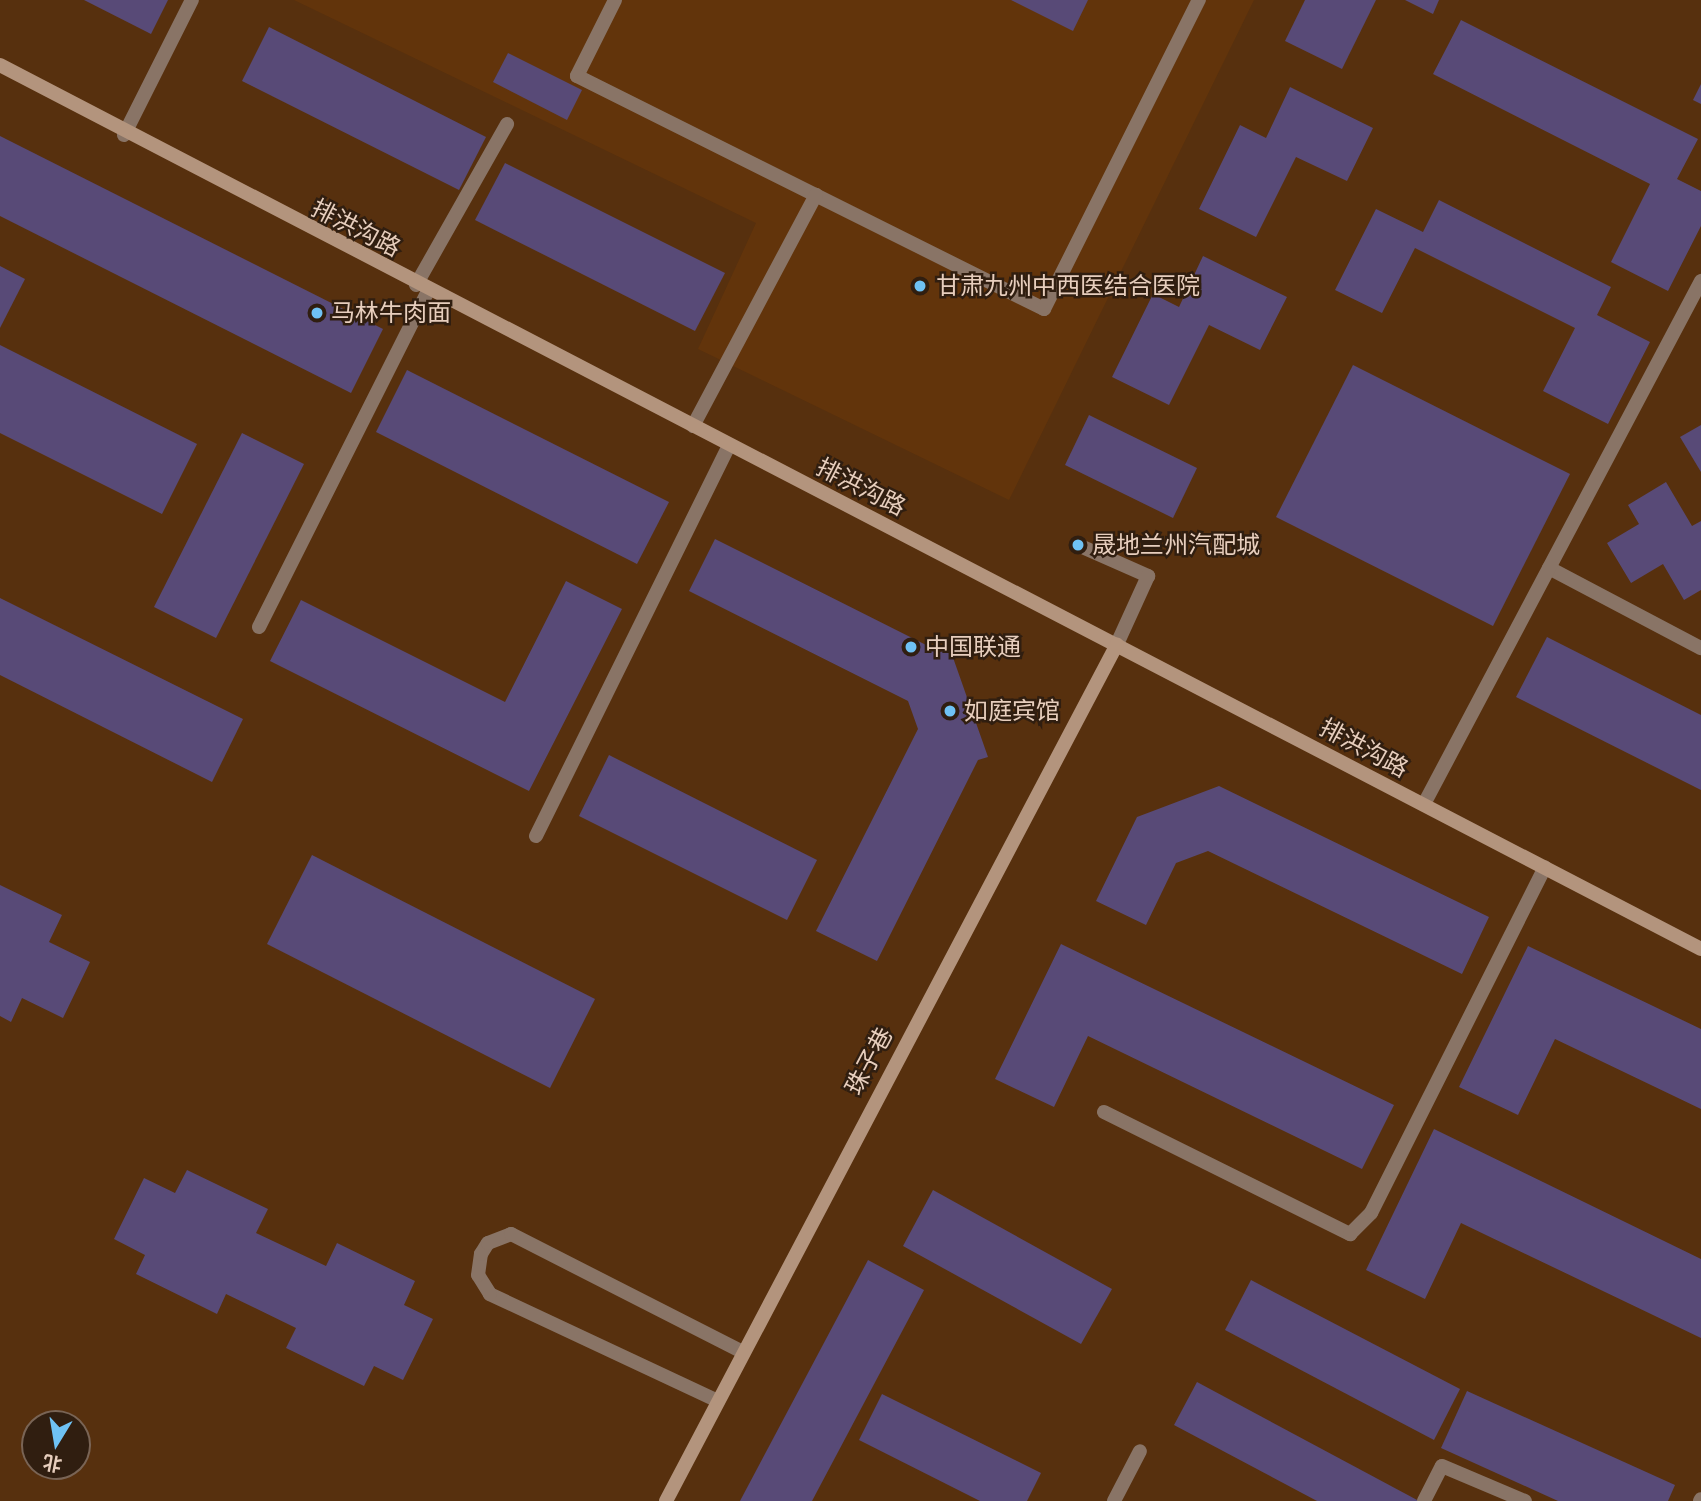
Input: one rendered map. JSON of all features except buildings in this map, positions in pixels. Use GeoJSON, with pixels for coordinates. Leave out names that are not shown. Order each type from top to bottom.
{"type":"FeatureCollection","features":[{"type":"Feature","properties":{"kind":"main road","name":"排洪沟路"},"geometry":{"type":"LineString","coordinates":[[0,65],[124,135],[1117,644],[1701,949]]}},
{"type":"Feature","properties":{"kind":"main road","name":"珠子巷"},"geometry":{"type":"LineString","coordinates":[[666,1501],[1117,644]]}},
{"type":"Feature","properties":{"kind":"street"},"geometry":{"type":"LineString","coordinates":[[124,135],[192,0]]}},
{"type":"Feature","properties":{"kind":"street"},"geometry":{"type":"LineString","coordinates":[[615,0],[577,76],[1044,309],[1199,0]]}},
{"type":"Feature","properties":{"kind":"street"},"geometry":{"type":"LineString","coordinates":[[259,627],[422,288],[507,124]]}},
{"type":"Feature","properties":{"kind":"street"},"geometry":{"type":"LineString","coordinates":[[693,426],[816,195]]}},
{"type":"Feature","properties":{"kind":"street"},"geometry":{"type":"LineString","coordinates":[[1424,804],[1701,281]]}},
{"type":"Feature","properties":{"kind":"street"},"geometry":{"type":"LineString","coordinates":[[536,836],[729,445]]}},
{"type":"Feature","properties":{"kind":"street"},"geometry":{"type":"LineString","coordinates":[[1078,545],[1148,576],[1117,644]]}},
{"type":"Feature","properties":{"kind":"street"},"geometry":{"type":"LineString","coordinates":[[1549,568],[1701,648]]}},
{"type":"Feature","properties":{"kind":"street"},"geometry":{"type":"LineString","coordinates":[[1104,1112],[1350,1234],[1371,1213],[1545,867]]}},
{"type":"Feature","properties":{"kind":"street"},"geometry":{"type":"LineString","coordinates":[[718,1401],[490,1294],[478,1275],[481,1254],[488,1243],[511,1234],[743,1352]]}},
{"type":"Feature","properties":{"kind":"street"},"geometry":{"type":"LineString","coordinates":[[1114,1501],[1140,1451]]}},
{"type":"Feature","properties":{"kind":"street"},"geometry":{"type":"LineString","coordinates":[[1424,1501],[1442,1466],[1525,1501]]}},
{"type":"Feature","properties":{"kind":"shaded area","name":"甘肃九州中西医结合医院"},"geometry":{"type":"Polygon","coordinates":[[[294,0],[1254,0],[1009,500],[698,349],[756,223],[294,0]]]}},
{"type":"Feature","properties":{"kind":"place","name":"甘肃九州中西医结合医院"},"geometry":{"type":"Point","coordinates":[920,286]}},
{"type":"Feature","properties":{"kind":"place","name":"马林牛肉面"},"geometry":{"type":"Point","coordinates":[317,313]}},
{"type":"Feature","properties":{"kind":"place","name":"晟地兰州汽配城"},"geometry":{"type":"Point","coordinates":[1078,545]}},
{"type":"Feature","properties":{"kind":"place","name":"中国联通"},"geometry":{"type":"Point","coordinates":[911,647]}},
{"type":"Feature","properties":{"kind":"place","name":"如庭宾馆"},"geometry":{"type":"Point","coordinates":[950,711]}}]}
